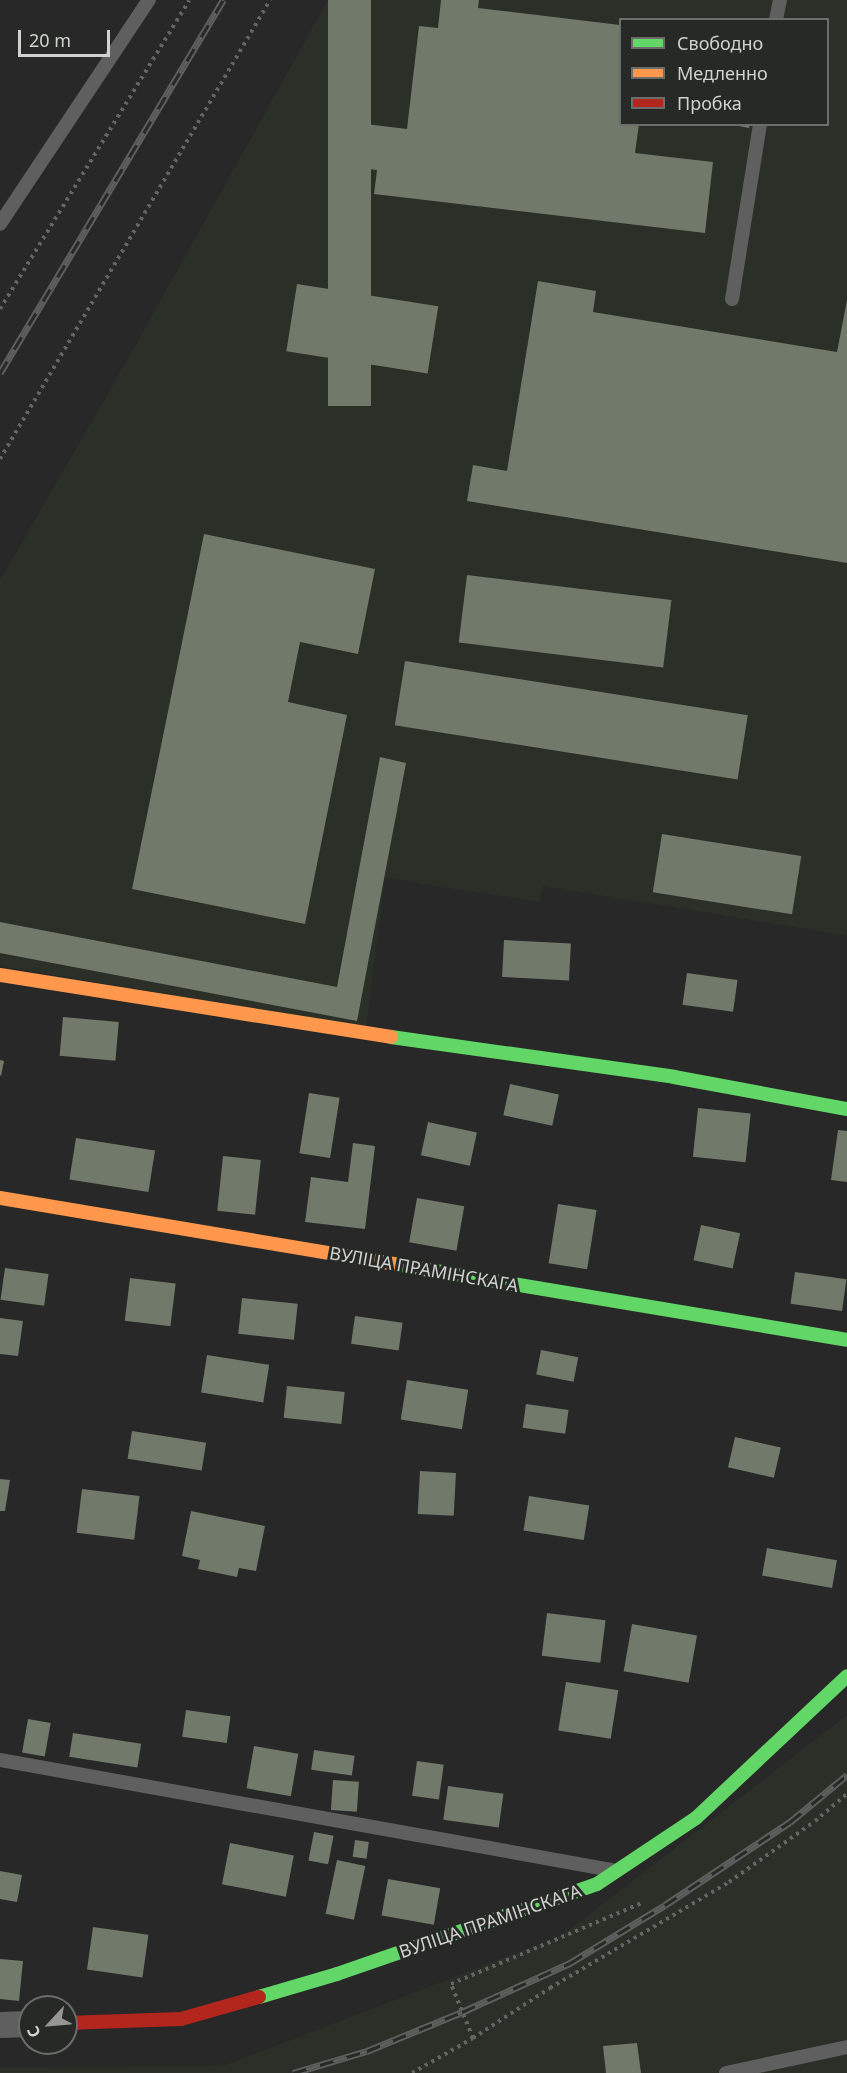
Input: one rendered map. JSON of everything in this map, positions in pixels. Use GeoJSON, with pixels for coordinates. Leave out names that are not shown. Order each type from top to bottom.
{"type":"FeatureCollection","features":[{"type":"Feature","properties":{"kind":"street"},"geometry":{"type":"LineString","coordinates":[[0,975],[674,1077],[847,1109]]}},
{"type":"Feature","properties":{"kind":"street","name":"ВУЛІЦА ПРАМІНСКАГА"},"geometry":{"type":"LineString","coordinates":[[0,1198],[847,1340]]}},
{"type":"Feature","properties":{"kind":"street","name":"ВУЛІЦА ПРАМІНСКАГА"},"geometry":{"type":"LineString","coordinates":[[78,2023],[181,2019],[337,1974],[597,1884],[696,1818],[847,1676]]}},
{"type":"Feature","properties":{"kind":"street"},"geometry":{"type":"LineString","coordinates":[[0,2025],[18,2024]]}},
{"type":"Feature","properties":{"kind":"lane"},"geometry":{"type":"LineString","coordinates":[[0,224],[149,0]]}},
{"type":"Feature","properties":{"kind":"lane"},"geometry":{"type":"LineString","coordinates":[[777,18],[780,0]]}},
{"type":"Feature","properties":{"kind":"lane"},"geometry":{"type":"LineString","coordinates":[[732,299],[760,126]]}},
{"type":"Feature","properties":{"kind":"lane"},"geometry":{"type":"LineString","coordinates":[[0,1760],[617,1870]]}},
{"type":"Feature","properties":{"kind":"lane"},"geometry":{"type":"LineString","coordinates":[[726,2073],[847,2047]]}},
{"type":"Feature","properties":{"kind":"path"},"geometry":{"type":"LineString","coordinates":[[0,309],[189,0]]}},
{"type":"Feature","properties":{"kind":"path"},"geometry":{"type":"LineString","coordinates":[[0,459],[270,0]]}},
{"type":"Feature","properties":{"kind":"path"},"geometry":{"type":"LineString","coordinates":[[412,2073],[729,1881],[815,1821],[847,1794]]}},
{"type":"Feature","properties":{"kind":"path"},"geometry":{"type":"LineString","coordinates":[[473,2038],[451,1984],[642,1903]]}},
{"type":"Feature","properties":{"kind":"shaded area"},"geometry":{"type":"Polygon","coordinates":[[[328,0],[847,0],[847,936],[543,886],[539,902],[385,878],[366,1028],[0,966],[0,580],[130,355],[328,0]]]}},
{"type":"Feature","properties":{"kind":"shaded area"},"geometry":{"type":"Polygon","coordinates":[[[847,1715],[847,2073],[0,2073],[0,2067],[223,2066],[561,1936],[847,1715]]]}},
{"type":"Feature","properties":{"kind":"building"},"geometry":{"type":"Polygon","coordinates":[[[328,0],[371,0],[371,406],[328,406],[328,0]]]}},
{"type":"Feature","properties":{"kind":"building"},"geometry":{"type":"Polygon","coordinates":[[[441,0],[479,0],[478,8],[619,25],[619,126],[639,126],[635,153],[713,162],[705,233],[374,194],[377,170],[352,167],[357,123],[407,129],[419,26],[438,28],[441,0]]]}},
{"type":"Feature","properties":{"kind":"building"},"geometry":{"type":"Polygon","coordinates":[[[538,281],[596,291],[593,312],[837,352],[847,300],[847,563],[467,501],[473,465],[507,471],[538,281]]]}},
{"type":"Feature","properties":{"kind":"building"},"geometry":{"type":"Polygon","coordinates":[[[297,284],[438,306],[428,374],[286,351],[297,284]]]}},
{"type":"Feature","properties":{"kind":"building"},"geometry":{"type":"Polygon","coordinates":[[[204,534],[375,569],[358,654],[300,642],[288,702],[347,715],[305,924],[132,889],[204,534]]]}},
{"type":"Feature","properties":{"kind":"building"},"geometry":{"type":"Polygon","coordinates":[[[467,575],[671,600],[663,668],[459,642],[467,575]]]}},
{"type":"Feature","properties":{"kind":"building"},"geometry":{"type":"Polygon","coordinates":[[[405,661],[748,715],[738,779],[395,725],[405,661]]]}},
{"type":"Feature","properties":{"kind":"building"},"geometry":{"type":"Polygon","coordinates":[[[380,757],[406,763],[357,1021],[0,953],[0,922],[337,987],[380,757]]]}},
{"type":"Feature","properties":{"kind":"building"},"geometry":{"type":"Polygon","coordinates":[[[662,834],[801,856],[792,914],[653,892],[662,834]]]}},
{"type":"Feature","properties":{"kind":"building"},"geometry":{"type":"Polygon","coordinates":[[[504,940],[571,944],[569,980],[502,977],[504,940]]]}},
{"type":"Feature","properties":{"kind":"building"},"geometry":{"type":"Polygon","coordinates":[[[687,973],[738,980],[733,1012],[683,1005],[687,973]]]}},
{"type":"Feature","properties":{"kind":"building"},"geometry":{"type":"Polygon","coordinates":[[[63,1017],[119,1022],[115,1061],[60,1056],[63,1017]]]}},
{"type":"Feature","properties":{"kind":"building"},"geometry":{"type":"Polygon","coordinates":[[[0,1060],[4,1061],[1,1076],[0,1075],[0,1060]]]}},
{"type":"Feature","properties":{"kind":"building"},"geometry":{"type":"Polygon","coordinates":[[[510,1084],[559,1094],[552,1126],[503,1115],[510,1084]]]}},
{"type":"Feature","properties":{"kind":"building"},"geometry":{"type":"Polygon","coordinates":[[[309,1093],[340,1098],[330,1158],[299,1153],[309,1093]]]}},
{"type":"Feature","properties":{"kind":"building"},"geometry":{"type":"Polygon","coordinates":[[[698,1108],[751,1114],[746,1162],[693,1157],[698,1108]]]}},
{"type":"Feature","properties":{"kind":"building"},"geometry":{"type":"Polygon","coordinates":[[[428,1122],[477,1132],[470,1166],[421,1155],[428,1122]]]}},
{"type":"Feature","properties":{"kind":"building"},"geometry":{"type":"Polygon","coordinates":[[[838,1130],[847,1131],[847,1182],[831,1180],[838,1130]]]}},
{"type":"Feature","properties":{"kind":"building"},"geometry":{"type":"Polygon","coordinates":[[[76,1138],[155,1151],[148,1192],[69,1179],[76,1138]]]}},
{"type":"Feature","properties":{"kind":"building"},"geometry":{"type":"Polygon","coordinates":[[[353,1143],[375,1146],[365,1229],[305,1222],[311,1177],[348,1182],[353,1143]]]}},
{"type":"Feature","properties":{"kind":"building"},"geometry":{"type":"Polygon","coordinates":[[[223,1156],[261,1160],[255,1215],[217,1211],[223,1156]]]}},
{"type":"Feature","properties":{"kind":"building"},"geometry":{"type":"Polygon","coordinates":[[[417,1198],[464,1206],[456,1251],[409,1242],[417,1198]]]}},
{"type":"Feature","properties":{"kind":"building"},"geometry":{"type":"Polygon","coordinates":[[[558,1204],[597,1210],[587,1269],[549,1263],[558,1204]]]}},
{"type":"Feature","properties":{"kind":"building"},"geometry":{"type":"Polygon","coordinates":[[[701,1225],[740,1233],[733,1269],[694,1260],[701,1225]]]}},
{"type":"Feature","properties":{"kind":"building"},"geometry":{"type":"Polygon","coordinates":[[[5,1268],[49,1274],[44,1306],[1,1300],[5,1268]]]}},
{"type":"Feature","properties":{"kind":"building"},"geometry":{"type":"Polygon","coordinates":[[[795,1272],[846,1279],[842,1311],[791,1304],[795,1272]]]}},
{"type":"Feature","properties":{"kind":"building"},"geometry":{"type":"Polygon","coordinates":[[[130,1278],[176,1284],[170,1326],[125,1321],[130,1278]]]}},
{"type":"Feature","properties":{"kind":"building"},"geometry":{"type":"Polygon","coordinates":[[[242,1298],[298,1304],[294,1340],[238,1334],[242,1298]]]}},
{"type":"Feature","properties":{"kind":"building"},"geometry":{"type":"Polygon","coordinates":[[[355,1316],[403,1323],[399,1350],[351,1344],[355,1316]]]}},
{"type":"Feature","properties":{"kind":"building"},"geometry":{"type":"Polygon","coordinates":[[[0,1318],[23,1321],[18,1356],[0,1354],[0,1318]]]}},
{"type":"Feature","properties":{"kind":"building"},"geometry":{"type":"Polygon","coordinates":[[[541,1350],[578,1357],[574,1382],[536,1375],[541,1350]]]}},
{"type":"Feature","properties":{"kind":"building"},"geometry":{"type":"Polygon","coordinates":[[[207,1355],[269,1365],[263,1402],[201,1393],[207,1355]]]}},
{"type":"Feature","properties":{"kind":"building"},"geometry":{"type":"Polygon","coordinates":[[[407,1380],[468,1390],[462,1429],[401,1420],[407,1380]]]}},
{"type":"Feature","properties":{"kind":"building"},"geometry":{"type":"Polygon","coordinates":[[[287,1386],[345,1392],[341,1424],[284,1418],[287,1386]]]}},
{"type":"Feature","properties":{"kind":"building"},"geometry":{"type":"Polygon","coordinates":[[[526,1404],[569,1410],[565,1434],[523,1428],[526,1404]]]}},
{"type":"Feature","properties":{"kind":"building"},"geometry":{"type":"Polygon","coordinates":[[[132,1431],[206,1443],[202,1470],[128,1459],[132,1431]]]}},
{"type":"Feature","properties":{"kind":"building"},"geometry":{"type":"Polygon","coordinates":[[[735,1437],[781,1448],[774,1478],[728,1467],[735,1437]]]}},
{"type":"Feature","properties":{"kind":"building"},"geometry":{"type":"Polygon","coordinates":[[[420,1471],[456,1473],[454,1516],[418,1514],[420,1471]]]}},
{"type":"Feature","properties":{"kind":"building"},"geometry":{"type":"Polygon","coordinates":[[[0,1479],[10,1480],[5,1511],[0,1511],[0,1479]]]}},
{"type":"Feature","properties":{"kind":"building"},"geometry":{"type":"Polygon","coordinates":[[[82,1489],[140,1496],[134,1540],[77,1533],[82,1489]]]}},
{"type":"Feature","properties":{"kind":"building"},"geometry":{"type":"Polygon","coordinates":[[[529,1496],[589,1506],[584,1540],[524,1531],[529,1496]]]}},
{"type":"Feature","properties":{"kind":"building"},"geometry":{"type":"Polygon","coordinates":[[[191,1511],[265,1526],[256,1571],[239,1568],[237,1577],[198,1569],[200,1560],[182,1556],[191,1511]]]}},
{"type":"Feature","properties":{"kind":"building"},"geometry":{"type":"Polygon","coordinates":[[[767,1548],[837,1560],[832,1588],[762,1576],[767,1548]]]}},
{"type":"Feature","properties":{"kind":"building"},"geometry":{"type":"Polygon","coordinates":[[[547,1613],[606,1620],[600,1663],[542,1656],[547,1613]]]}},
{"type":"Feature","properties":{"kind":"building"},"geometry":{"type":"Polygon","coordinates":[[[632,1624],[697,1635],[689,1683],[624,1671],[632,1624]]]}},
{"type":"Feature","properties":{"kind":"building"},"geometry":{"type":"Polygon","coordinates":[[[566,1682],[618,1690],[611,1739],[558,1730],[566,1682]]]}},
{"type":"Feature","properties":{"kind":"building"},"geometry":{"type":"Polygon","coordinates":[[[186,1710],[231,1716],[227,1743],[182,1737],[186,1710]]]}},
{"type":"Feature","properties":{"kind":"building"},"geometry":{"type":"Polygon","coordinates":[[[28,1719],[51,1723],[45,1756],[22,1752],[28,1719]]]}},
{"type":"Feature","properties":{"kind":"building"},"geometry":{"type":"Polygon","coordinates":[[[73,1733],[141,1744],[137,1767],[69,1757],[73,1733]]]}},
{"type":"Feature","properties":{"kind":"building"},"geometry":{"type":"Polygon","coordinates":[[[254,1746],[298,1754],[291,1796],[247,1788],[254,1746]]]}},
{"type":"Feature","properties":{"kind":"building"},"geometry":{"type":"Polygon","coordinates":[[[314,1750],[355,1756],[352,1776],[311,1770],[314,1750]]]}},
{"type":"Feature","properties":{"kind":"building"},"geometry":{"type":"Polygon","coordinates":[[[417,1761],[444,1765],[439,1799],[412,1796],[417,1761]]]}},
{"type":"Feature","properties":{"kind":"building"},"geometry":{"type":"Polygon","coordinates":[[[333,1780],[359,1782],[357,1812],[331,1810],[333,1780]]]}},
{"type":"Feature","properties":{"kind":"building"},"geometry":{"type":"Polygon","coordinates":[[[448,1786],[503,1794],[499,1827],[443,1820],[448,1786]]]}},
{"type":"Feature","properties":{"kind":"building"},"geometry":{"type":"Polygon","coordinates":[[[314,1832],[334,1836],[328,1864],[308,1860],[314,1832]]]}},
{"type":"Feature","properties":{"kind":"building"},"geometry":{"type":"Polygon","coordinates":[[[355,1840],[369,1842],[366,1859],[353,1857],[355,1840]]]}},
{"type":"Feature","properties":{"kind":"building"},"geometry":{"type":"Polygon","coordinates":[[[230,1843],[294,1855],[286,1897],[222,1884],[230,1843]]]}},
{"type":"Feature","properties":{"kind":"building"},"geometry":{"type":"Polygon","coordinates":[[[337,1860],[365,1866],[354,1920],[326,1914],[337,1860]]]}},
{"type":"Feature","properties":{"kind":"building"},"geometry":{"type":"Polygon","coordinates":[[[0,1871],[22,1875],[17,1902],[0,1899],[0,1871]]]}},
{"type":"Feature","properties":{"kind":"building"},"geometry":{"type":"Polygon","coordinates":[[[388,1879],[440,1888],[434,1925],[382,1915],[388,1879]]]}},
{"type":"Feature","properties":{"kind":"building"},"geometry":{"type":"Polygon","coordinates":[[[93,1927],[148,1935],[142,1977],[87,1970],[93,1927]]]}},
{"type":"Feature","properties":{"kind":"building"},"geometry":{"type":"Polygon","coordinates":[[[0,1959],[23,1961],[18,2001],[0,1999],[0,1959]]]}},
{"type":"Feature","properties":{"kind":"building"},"geometry":{"type":"Polygon","coordinates":[[[637,2043],[641,2073],[606,2073],[603,2046],[637,2043]]]}},
{"type":"Feature","properties":{"kind":"railway"},"geometry":{"type":"LineString","coordinates":[[0,373],[223,0]]}},
{"type":"Feature","properties":{"kind":"railway"},"geometry":{"type":"LineString","coordinates":[[293,2073],[367,2051],[462,2012],[570,1963],[665,1905],[790,1822],[847,1775]]}},
{"type":"Feature","properties":{"kind":"traffic: fast"},"geometry":{"type":"LineString","coordinates":[[391,1037],[674,1077],[847,1109]]}},
{"type":"Feature","properties":{"kind":"traffic: fast"},"geometry":{"type":"LineString","coordinates":[[394,1264],[847,1340]]}},
{"type":"Feature","properties":{"kind":"traffic: fast"},"geometry":{"type":"LineString","coordinates":[[259,1997],[337,1974],[597,1884],[696,1818],[847,1676]]}},
{"type":"Feature","properties":{"kind":"traffic: slow"},"geometry":{"type":"LineString","coordinates":[[0,975],[391,1037]]}},
{"type":"Feature","properties":{"kind":"traffic: slow"},"geometry":{"type":"LineString","coordinates":[[0,1198],[394,1264]]}},
{"type":"Feature","properties":{"kind":"traffic: jam"},"geometry":{"type":"LineString","coordinates":[[78,2023],[181,2019],[259,1997]]}}]}
